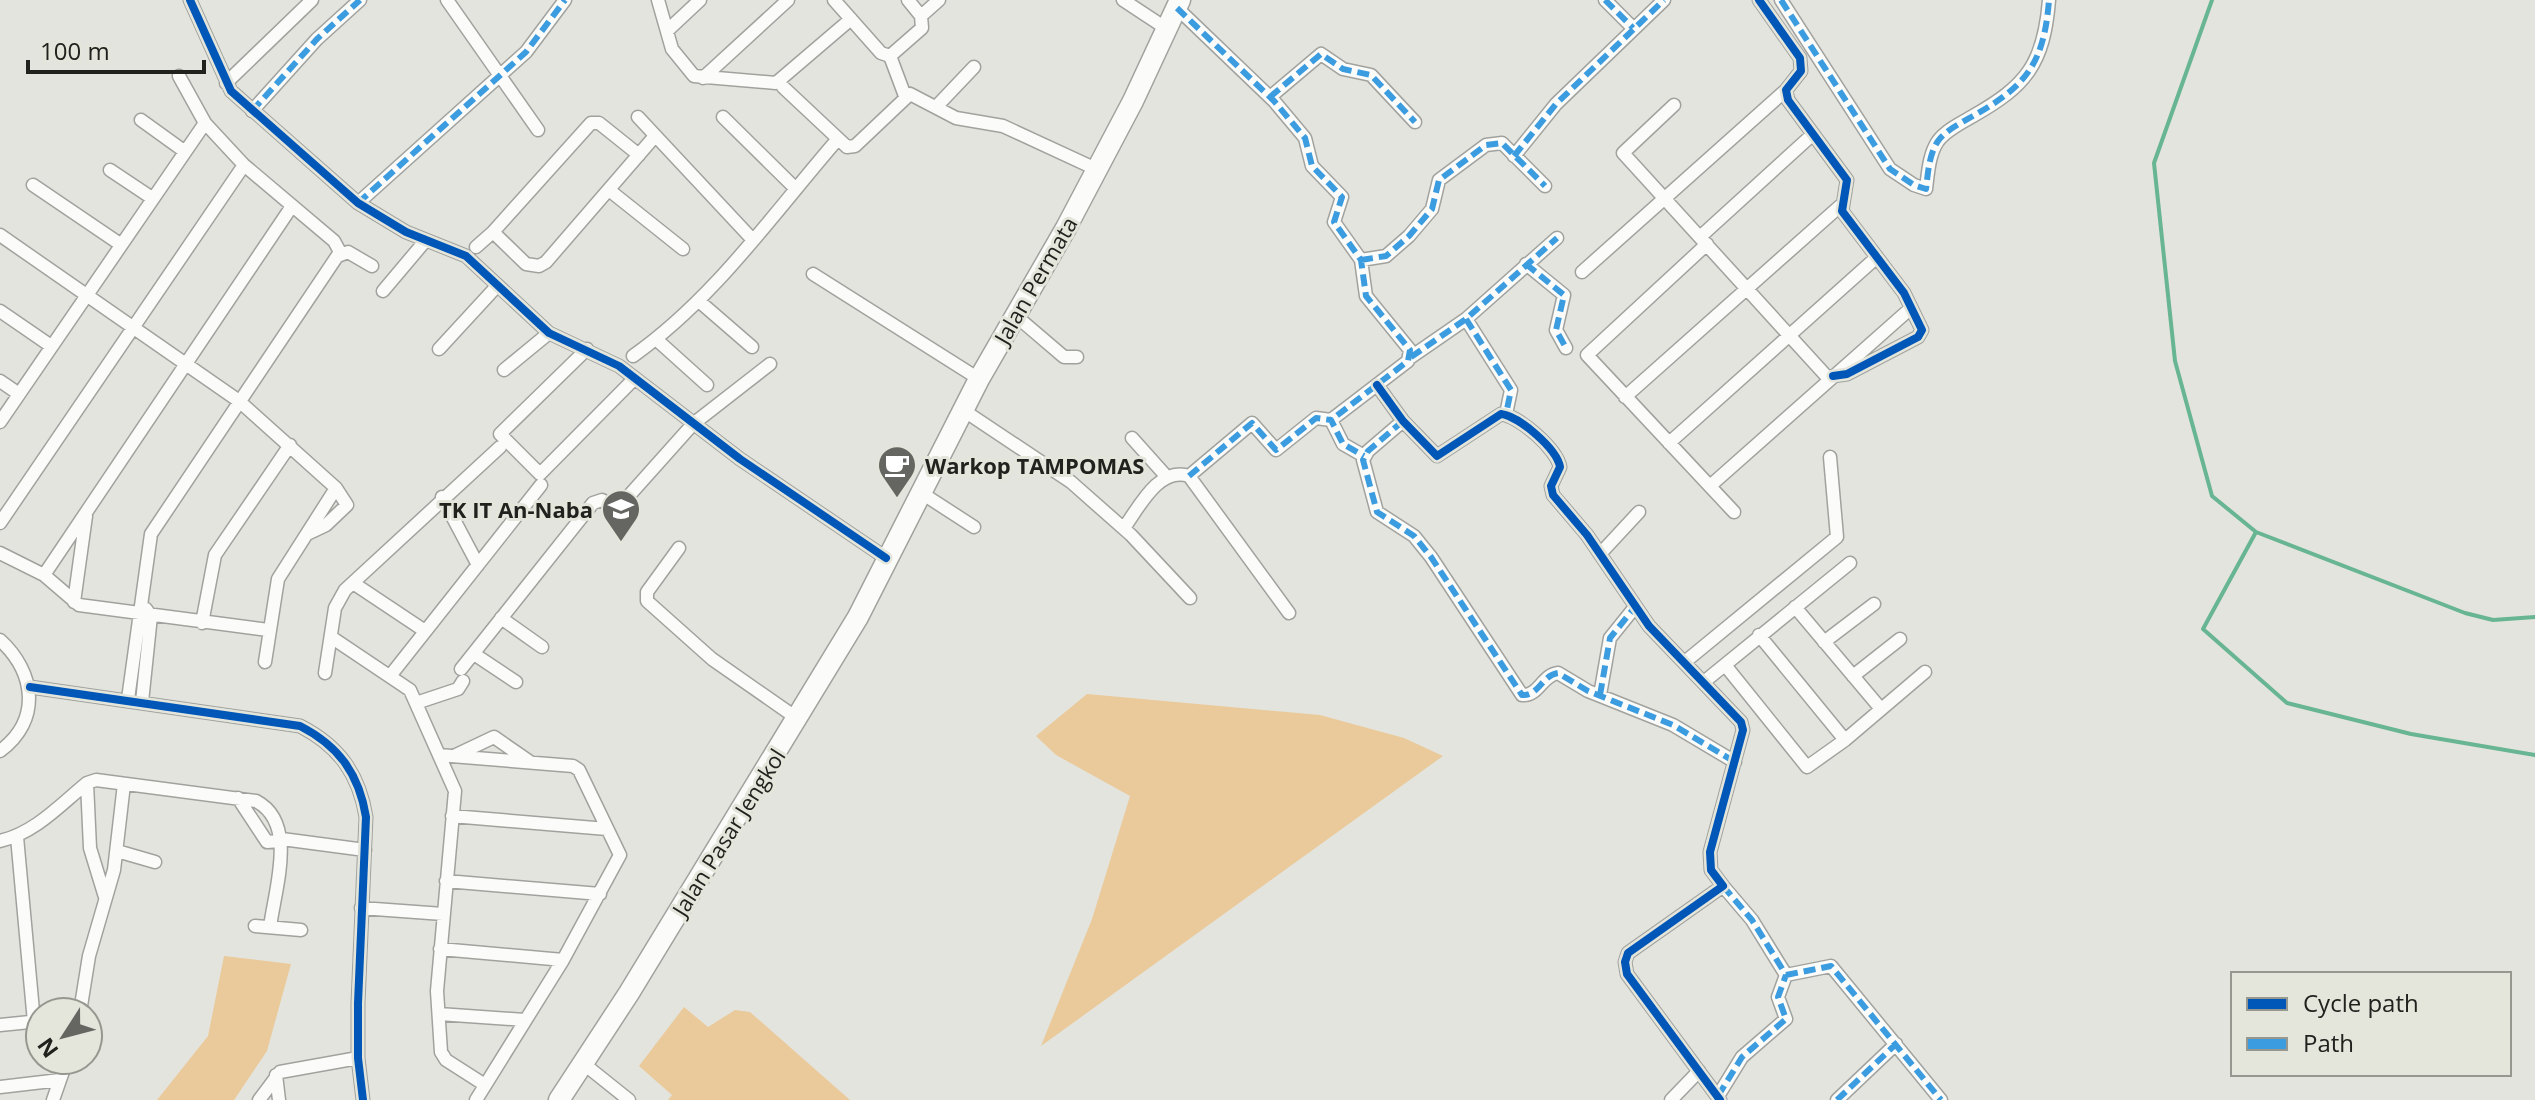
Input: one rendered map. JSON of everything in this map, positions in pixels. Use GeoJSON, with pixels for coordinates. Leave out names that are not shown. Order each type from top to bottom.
{"type":"FeatureCollection","features":[{"type":"Feature","properties":{"kind":"main road","name":"Jalan Permata"},"geometry":{"type":"LineString","coordinates":[[886,558],[979,379],[1096,169],[1178,4]]}},
{"type":"Feature","properties":{"kind":"main road","name":"Jalan Pasar Jengkol"},"geometry":{"type":"LineString","coordinates":[[559,1100],[798,719],[858,617],[886,558]]}},
{"type":"Feature","properties":{"kind":"street"},"geometry":{"type":"LineString","coordinates":[[190,0],[226,83],[252,111],[358,203],[426,240],[466,256],[549,333],[587,349],[635,378],[799,501],[886,558]]}},
{"type":"Feature","properties":{"kind":"street"},"geometry":{"type":"LineString","coordinates":[[226,83],[312,0]]}},
{"type":"Feature","properties":{"kind":"street"},"geometry":{"type":"LineString","coordinates":[[252,111],[317,39],[360,0]]}},
{"type":"Feature","properties":{"kind":"street"},"geometry":{"type":"LineString","coordinates":[[447,0],[538,130]]}},
{"type":"Feature","properties":{"kind":"street"},"geometry":{"type":"LineString","coordinates":[[358,203],[526,52],[565,0]]}},
{"type":"Feature","properties":{"kind":"street"},"geometry":{"type":"LineString","coordinates":[[658,0],[672,49],[688,72],[703,78],[776,83],[851,19]]}},
{"type":"Feature","properties":{"kind":"street"},"geometry":{"type":"LineString","coordinates":[[668,30],[700,0]]}},
{"type":"Feature","properties":{"kind":"street"},"geometry":{"type":"LineString","coordinates":[[703,78],[788,0]]}},
{"type":"Feature","properties":{"kind":"street"},"geometry":{"type":"LineString","coordinates":[[834,0],[881,53],[890,56]]}},
{"type":"Feature","properties":{"kind":"street"},"geometry":{"type":"LineString","coordinates":[[890,56],[922,28],[921,16],[908,0]]}},
{"type":"Feature","properties":{"kind":"street"},"geometry":{"type":"LineString","coordinates":[[921,16],[939,0]]}},
{"type":"Feature","properties":{"kind":"street"},"geometry":{"type":"LineString","coordinates":[[1123,0],[1167,29]]}},
{"type":"Feature","properties":{"kind":"street"},"geometry":{"type":"LineString","coordinates":[[1605,0],[1633,28]]}},
{"type":"Feature","properties":{"kind":"street"},"geometry":{"type":"LineString","coordinates":[[1514,156],[1541,120],[1664,0]]}},
{"type":"Feature","properties":{"kind":"street"},"geometry":{"type":"LineString","coordinates":[[1582,272],[1786,90],[1801,71],[1800,58],[1759,0]]}},
{"type":"Feature","properties":{"kind":"street"},"geometry":{"type":"LineString","coordinates":[[1781,0],[1890,169],[1926,189],[1934,149],[1942,136],[2007,97],[2024,80],[2037,57],[2049,0]]}},
{"type":"Feature","properties":{"kind":"street"},"geometry":{"type":"LineString","coordinates":[[1178,4],[1270,97],[1305,138],[1312,166],[1342,197],[1334,222],[1361,260],[1366,296],[1410,350],[1411,357]]}},
{"type":"Feature","properties":{"kind":"street"},"geometry":{"type":"LineString","coordinates":[[1270,97],[1321,54],[1343,69],[1371,75],[1415,122]]}},
{"type":"Feature","properties":{"kind":"street"},"geometry":{"type":"LineString","coordinates":[[890,56],[905,96]]}},
{"type":"Feature","properties":{"kind":"street"},"geometry":{"type":"LineString","coordinates":[[936,107],[974,67]]}},
{"type":"Feature","properties":{"kind":"street"},"geometry":{"type":"LineString","coordinates":[[179,76],[205,123],[244,165],[334,241],[338,256]]}},
{"type":"Feature","properties":{"kind":"street"},"geometry":{"type":"LineString","coordinates":[[783,87],[847,147],[855,146],[905,96],[916,95],[956,118],[1003,126],[1096,169]]}},
{"type":"Feature","properties":{"kind":"street"},"geometry":{"type":"LineString","coordinates":[[1625,397],[1840,206],[1847,180],[1792,108],[1786,90]]}},
{"type":"Feature","properties":{"kind":"street"},"geometry":{"type":"LineString","coordinates":[[1674,105],[1623,153],[1831,378]]}},
{"type":"Feature","properties":{"kind":"street"},"geometry":{"type":"LineString","coordinates":[[638,117],[752,239]]}},
{"type":"Feature","properties":{"kind":"street"},"geometry":{"type":"LineString","coordinates":[[723,117],[795,188]]}},
{"type":"Feature","properties":{"kind":"street"},"geometry":{"type":"LineString","coordinates":[[141,120],[184,151]]}},
{"type":"Feature","properties":{"kind":"street"},"geometry":{"type":"LineString","coordinates":[[0,422],[205,123]]}},
{"type":"Feature","properties":{"kind":"street"},"geometry":{"type":"LineString","coordinates":[[476,247],[591,123],[599,123],[639,155]]}},
{"type":"Feature","properties":{"kind":"street"},"geometry":{"type":"LineString","coordinates":[[1734,512],[1587,355],[1812,135]]}},
{"type":"Feature","properties":{"kind":"street"},"geometry":{"type":"LineString","coordinates":[[493,232],[526,264],[539,266],[655,136]]}},
{"type":"Feature","properties":{"kind":"street"},"geometry":{"type":"LineString","coordinates":[[633,356],[657,340],[700,302],[837,140]]}},
{"type":"Feature","properties":{"kind":"street"},"geometry":{"type":"LineString","coordinates":[[1361,260],[1386,256],[1409,236],[1432,209],[1439,180],[1486,145],[1502,143],[1545,186]]}},
{"type":"Feature","properties":{"kind":"street"},"geometry":{"type":"LineString","coordinates":[[0,523],[244,165]]}},
{"type":"Feature","properties":{"kind":"street"},"geometry":{"type":"LineString","coordinates":[[110,170],[152,198]]}},
{"type":"Feature","properties":{"kind":"street"},"geometry":{"type":"LineString","coordinates":[[33,185],[120,244]]}},
{"type":"Feature","properties":{"kind":"street"},"geometry":{"type":"LineString","coordinates":[[609,190],[683,249]]}},
{"type":"Feature","properties":{"kind":"street"},"geometry":{"type":"LineString","coordinates":[[44,575],[292,206]]}},
{"type":"Feature","properties":{"kind":"street"},"geometry":{"type":"LineString","coordinates":[[1831,378],[1847,374],[1918,337],[1922,330],[1911,308],[1840,206]]}},
{"type":"Feature","properties":{"kind":"street"},"geometry":{"type":"LineString","coordinates":[[0,235],[239,401],[336,488],[347,505],[326,525],[307,534]]}},
{"type":"Feature","properties":{"kind":"street"},"geometry":{"type":"LineString","coordinates":[[1189,476],[1249,424],[1257,427],[1276,450],[1316,418],[1331,420],[1411,357],[1466,319],[1557,238]]}},
{"type":"Feature","properties":{"kind":"street"},"geometry":{"type":"LineString","coordinates":[[383,291],[426,240]]}},
{"type":"Feature","properties":{"kind":"street"},"geometry":{"type":"LineString","coordinates":[[142,702],[144,612],[151,534],[338,256],[348,252],[372,266]]}},
{"type":"Feature","properties":{"kind":"street"},"geometry":{"type":"LineString","coordinates":[[1669,443],[1877,257]]}},
{"type":"Feature","properties":{"kind":"street"},"geometry":{"type":"LineString","coordinates":[[1526,264],[1564,295],[1556,330],[1566,348]]}},
{"type":"Feature","properties":{"kind":"street"},"geometry":{"type":"LineString","coordinates":[[813,274],[979,379]]}},
{"type":"Feature","properties":{"kind":"street"},"geometry":{"type":"LineString","coordinates":[[439,349],[497,286]]}},
{"type":"Feature","properties":{"kind":"street"},"geometry":{"type":"LineString","coordinates":[[700,302],[752,347]]}},
{"type":"Feature","properties":{"kind":"street"},"geometry":{"type":"LineString","coordinates":[[1710,486],[1911,308]]}},
{"type":"Feature","properties":{"kind":"street"},"geometry":{"type":"LineString","coordinates":[[0,311],[51,346]]}},
{"type":"Feature","properties":{"kind":"street"},"geometry":{"type":"LineString","coordinates":[[1016,316],[1064,357],[1077,357]]}},
{"type":"Feature","properties":{"kind":"street"},"geometry":{"type":"LineString","coordinates":[[1466,319],[1511,390],[1506,414]]}},
{"type":"Feature","properties":{"kind":"street"},"geometry":{"type":"LineString","coordinates":[[504,370],[549,333]]}},
{"type":"Feature","properties":{"kind":"street"},"geometry":{"type":"LineString","coordinates":[[657,340],[707,385]]}},
{"type":"Feature","properties":{"kind":"street"},"geometry":{"type":"LineString","coordinates":[[587,349],[500,434],[540,474],[635,378]]}},
{"type":"Feature","properties":{"kind":"street"},"geometry":{"type":"LineString","coordinates":[[416,703],[458,689],[474,654],[593,503],[602,500],[618,508],[693,424],[770,364]]}},
{"type":"Feature","properties":{"kind":"street"},"geometry":{"type":"LineString","coordinates":[[0,381],[19,394]]}},
{"type":"Feature","properties":{"kind":"street"},"geometry":{"type":"LineString","coordinates":[[1377,385],[1403,421],[1437,456],[1497,416],[1506,414]]}},
{"type":"Feature","properties":{"kind":"street"},"geometry":{"type":"LineString","coordinates":[[963,410],[1071,482],[1124,528],[1190,598]]}},
{"type":"Feature","properties":{"kind":"street"},"geometry":{"type":"LineString","coordinates":[[1506,414],[1558,458],[1560,467],[1551,486],[1553,495],[1600,554],[1635,607],[1741,722],[1743,730],[1710,852],[1711,870],[1752,920],[1786,975]]}},
{"type":"Feature","properties":{"kind":"street"},"geometry":{"type":"LineString","coordinates":[[1331,420],[1343,444],[1364,456],[1377,512],[1414,536],[1522,695],[1533,693],[1552,674],[1558,673],[1600,695],[1673,725],[1735,762]]}},
{"type":"Feature","properties":{"kind":"street"},"geometry":{"type":"LineString","coordinates":[[1364,456],[1403,421]]}},
{"type":"Feature","properties":{"kind":"street"},"geometry":{"type":"LineString","coordinates":[[1132,438],[1166,476]]}},
{"type":"Feature","properties":{"kind":"street"},"geometry":{"type":"LineString","coordinates":[[202,623],[215,555],[290,445]]}},
{"type":"Feature","properties":{"kind":"street"},"geometry":{"type":"LineString","coordinates":[[325,673],[335,608],[353,583],[415,528],[442,497],[500,447]]}},
{"type":"Feature","properties":{"kind":"street"},"geometry":{"type":"LineString","coordinates":[[1686,661],[1837,537],[1830,457]]}},
{"type":"Feature","properties":{"kind":"street"},"geometry":{"type":"LineString","coordinates":[[1124,528],[1166,476],[1179,473],[1189,476],[1289,613]]}},
{"type":"Feature","properties":{"kind":"street"},"geometry":{"type":"LineString","coordinates":[[390,676],[541,485]]}},
{"type":"Feature","properties":{"kind":"street"},"geometry":{"type":"LineString","coordinates":[[265,662],[278,579],[336,488]]}},
{"type":"Feature","properties":{"kind":"street"},"geometry":{"type":"LineString","coordinates":[[920,492],[974,527]]}},
{"type":"Feature","properties":{"kind":"street"},"geometry":{"type":"LineString","coordinates":[[442,497],[478,565]]}},
{"type":"Feature","properties":{"kind":"street"},"geometry":{"type":"LineString","coordinates":[[1600,554],[1639,512]]}},
{"type":"Feature","properties":{"kind":"street"},"geometry":{"type":"LineString","coordinates":[[74,602],[86,513]]}},
{"type":"Feature","properties":{"kind":"street"},"geometry":{"type":"LineString","coordinates":[[679,548],[647,592],[647,601],[712,659],[798,719]]}},
{"type":"Feature","properties":{"kind":"street"},"geometry":{"type":"LineString","coordinates":[[0,553],[44,575],[74,602],[202,623],[268,630]]}},
{"type":"Feature","properties":{"kind":"street"},"geometry":{"type":"LineString","coordinates":[[1705,681],[1850,563]]}},
{"type":"Feature","properties":{"kind":"street"},"geometry":{"type":"LineString","coordinates":[[353,583],[425,631]]}},
{"type":"Feature","properties":{"kind":"street"},"geometry":{"type":"LineString","coordinates":[[1824,642],[1874,604]]}},
{"type":"Feature","properties":{"kind":"street"},"geometry":{"type":"LineString","coordinates":[[1600,695],[1610,638],[1635,607]]}},
{"type":"Feature","properties":{"kind":"street"},"geometry":{"type":"LineString","coordinates":[[1795,607],[1881,709]]}},
{"type":"Feature","properties":{"kind":"street"},"geometry":{"type":"LineString","coordinates":[[128,699],[144,612]]}},
{"type":"Feature","properties":{"kind":"street"},"geometry":{"type":"LineString","coordinates":[[501,618],[542,647]]}},
{"type":"Feature","properties":{"kind":"street"},"geometry":{"type":"LineString","coordinates":[[1759,635],[1845,740]]}},
{"type":"Feature","properties":{"kind":"street"},"geometry":{"type":"LineString","coordinates":[[331,637],[410,690],[455,791],[440,949],[441,1052],[446,1060],[485,1085]]}},
{"type":"Feature","properties":{"kind":"street"},"geometry":{"type":"LineString","coordinates":[[1853,676],[1900,639]]}},
{"type":"Feature","properties":{"kind":"street"},"geometry":{"type":"LineString","coordinates":[[0,640],[26,673],[31,700],[17,733],[0,751]]}},
{"type":"Feature","properties":{"kind":"street"},"geometry":{"type":"LineString","coordinates":[[474,654],[516,682]]}},
{"type":"Feature","properties":{"kind":"street"},"geometry":{"type":"LineString","coordinates":[[1725,665],[1803,765],[1811,765],[1845,740],[1925,672]]}},
{"type":"Feature","properties":{"kind":"street"},"geometry":{"type":"LineString","coordinates":[[30,687],[300,726],[325,739],[347,764],[361,789],[366,817],[358,1058],[363,1100]]}},
{"type":"Feature","properties":{"kind":"street"},"geometry":{"type":"LineString","coordinates":[[453,757],[494,737],[531,763]]}},
{"type":"Feature","properties":{"kind":"street"},"geometry":{"type":"LineString","coordinates":[[439,755],[573,766],[579,770],[620,855],[563,960],[476,1100]]}},
{"type":"Feature","properties":{"kind":"street"},"geometry":{"type":"LineString","coordinates":[[0,841],[17,837],[87,783],[96,780],[238,798],[264,805],[274,814],[281,840],[270,927]]}},
{"type":"Feature","properties":{"kind":"street"},"geometry":{"type":"LineString","coordinates":[[87,783],[90,848],[105,897]]}},
{"type":"Feature","properties":{"kind":"street"},"geometry":{"type":"LineString","coordinates":[[83,996],[89,956],[117,851],[124,784]]}},
{"type":"Feature","properties":{"kind":"street"},"geometry":{"type":"LineString","coordinates":[[238,798],[267,842],[281,840],[365,850]]}},
{"type":"Feature","properties":{"kind":"street"},"geometry":{"type":"LineString","coordinates":[[452,816],[607,829]]}},
{"type":"Feature","properties":{"kind":"street"},"geometry":{"type":"LineString","coordinates":[[17,837],[34,996]]}},
{"type":"Feature","properties":{"kind":"street"},"geometry":{"type":"LineString","coordinates":[[117,851],[155,862]]}},
{"type":"Feature","properties":{"kind":"street"},"geometry":{"type":"LineString","coordinates":[[446,881],[600,894]]}},
{"type":"Feature","properties":{"kind":"street"},"geometry":{"type":"LineString","coordinates":[[1723,886],[1628,953],[1625,962],[1627,974],[1719,1098],[1742,1057],[1786,1019],[1778,997],[1786,975]]}},
{"type":"Feature","properties":{"kind":"street"},"geometry":{"type":"LineString","coordinates":[[361,908],[443,914]]}},
{"type":"Feature","properties":{"kind":"street"},"geometry":{"type":"LineString","coordinates":[[255,926],[301,930]]}},
{"type":"Feature","properties":{"kind":"street"},"geometry":{"type":"LineString","coordinates":[[440,949],[563,960]]}},
{"type":"Feature","properties":{"kind":"street"},"geometry":{"type":"LineString","coordinates":[[1786,975],[1831,966],[1941,1100]]}},
{"type":"Feature","properties":{"kind":"street"},"geometry":{"type":"LineString","coordinates":[[439,1014],[525,1020]]}},
{"type":"Feature","properties":{"kind":"street"},"geometry":{"type":"LineString","coordinates":[[0,1025],[24,1022]]}},
{"type":"Feature","properties":{"kind":"street"},"geometry":{"type":"LineString","coordinates":[[1837,1100],[1896,1044]]}},
{"type":"Feature","properties":{"kind":"street"},"geometry":{"type":"LineString","coordinates":[[259,1100],[276,1075],[285,1070],[358,1058]]}},
{"type":"Feature","properties":{"kind":"street"},"geometry":{"type":"LineString","coordinates":[[584,1064],[629,1100]]}},
{"type":"Feature","properties":{"kind":"street"},"geometry":{"type":"LineString","coordinates":[[1671,1100],[1699,1071]]}},
{"type":"Feature","properties":{"kind":"street"},"geometry":{"type":"LineString","coordinates":[[276,1075],[279,1100]]}},
{"type":"Feature","properties":{"kind":"street"},"geometry":{"type":"LineString","coordinates":[[53,1100],[61,1076]]}},
{"type":"Feature","properties":{"kind":"street"},"geometry":{"type":"LineString","coordinates":[[0,1087],[60,1080]]}},
{"type":"Feature","properties":{"kind":"shaded area"},"geometry":{"type":"Polygon","coordinates":[[[1087,694],[1320,715],[1404,738],[1443,756],[1041,1046],[1092,919],[1130,796],[1056,755],[1036,736],[1087,694]]]}},
{"type":"Feature","properties":{"kind":"shaded area"},"geometry":{"type":"Polygon","coordinates":[[[224,956],[291,964],[267,1051],[234,1100],[157,1100],[208,1036],[224,956]]]}},
{"type":"Feature","properties":{"kind":"shaded area"},"geometry":{"type":"Polygon","coordinates":[[[684,1007],[708,1027],[735,1010],[750,1012],[850,1100],[668,1100],[672,1095],[639,1066],[684,1007]]]}},
{"type":"Feature","properties":{"kind":"waterway"},"geometry":{"type":"LineString","coordinates":[[2212,0],[2154,163],[2175,361],[2212,496],[2256,532],[2203,629],[2287,703],[2411,734],[2535,755]]}},
{"type":"Feature","properties":{"kind":"waterway"},"geometry":{"type":"LineString","coordinates":[[2256,532],[2465,613],[2493,620],[2535,617]]}},
{"type":"Feature","properties":{"kind":"marked path"},"geometry":{"type":"LineString","coordinates":[[252,111],[317,39],[360,0]]}},
{"type":"Feature","properties":{"kind":"marked path"},"geometry":{"type":"LineString","coordinates":[[358,203],[526,52],[565,0]]}},
{"type":"Feature","properties":{"kind":"marked path"},"geometry":{"type":"LineString","coordinates":[[1605,0],[1633,28]]}},
{"type":"Feature","properties":{"kind":"marked path"},"geometry":{"type":"LineString","coordinates":[[1514,156],[1556,104],[1664,0]]}},
{"type":"Feature","properties":{"kind":"marked path"},"geometry":{"type":"LineString","coordinates":[[1781,0],[1890,169],[1926,189],[1931,158],[1941,137],[2007,94],[2029,71],[2042,41],[2049,0]]}},
{"type":"Feature","properties":{"kind":"marked path"},"geometry":{"type":"LineString","coordinates":[[1177,8],[1274,101],[1305,138],[1312,166],[1342,197],[1334,222],[1361,260],[1366,296],[1410,350],[1408,361],[1331,420]]}},
{"type":"Feature","properties":{"kind":"marked path"},"geometry":{"type":"LineString","coordinates":[[1270,97],[1321,54],[1343,69],[1371,75],[1415,122]]}},
{"type":"Feature","properties":{"kind":"marked path"},"geometry":{"type":"LineString","coordinates":[[1361,260],[1386,256],[1409,236],[1432,209],[1439,180],[1486,145],[1502,143],[1545,186]]}},
{"type":"Feature","properties":{"kind":"marked path"},"geometry":{"type":"LineString","coordinates":[[1411,357],[1466,319],[1557,238]]}},
{"type":"Feature","properties":{"kind":"marked path"},"geometry":{"type":"LineString","coordinates":[[1526,264],[1564,295],[1556,330],[1566,348]]}},
{"type":"Feature","properties":{"kind":"marked path"},"geometry":{"type":"LineString","coordinates":[[1466,319],[1511,390],[1506,414]]}},
{"type":"Feature","properties":{"kind":"marked path"},"geometry":{"type":"LineString","coordinates":[[1189,476],[1252,423],[1276,450],[1316,418],[1331,420],[1343,444],[1364,456]]}},
{"type":"Feature","properties":{"kind":"marked path"},"geometry":{"type":"LineString","coordinates":[[1403,421],[1368,451],[1363,460],[1377,512],[1414,536],[1431,557],[1522,695],[1533,692],[1548,677],[1558,673],[1588,691],[1673,725],[1735,762]]}},
{"type":"Feature","properties":{"kind":"marked path"},"geometry":{"type":"LineString","coordinates":[[1600,695],[1610,638],[1635,607]]}},
{"type":"Feature","properties":{"kind":"marked path"},"geometry":{"type":"LineString","coordinates":[[1723,886],[1752,920],[1786,975]]}},
{"type":"Feature","properties":{"kind":"marked path"},"geometry":{"type":"LineString","coordinates":[[1786,975],[1831,966],[1941,1100]]}},
{"type":"Feature","properties":{"kind":"marked path"},"geometry":{"type":"LineString","coordinates":[[1718,1096],[1742,1057],[1786,1019],[1778,997],[1786,975]]}},
{"type":"Feature","properties":{"kind":"marked path"},"geometry":{"type":"LineString","coordinates":[[1837,1100],[1896,1044]]}},
{"type":"Feature","properties":{"kind":"cycle path"},"geometry":{"type":"LineString","coordinates":[[190,0],[231,91],[358,203],[406,232],[466,256],[549,333],[619,366],[740,459],[886,558]]}},
{"type":"Feature","properties":{"kind":"cycle path"},"geometry":{"type":"LineString","coordinates":[[1759,0],[1800,58],[1801,71],[1786,90],[1788,100],[1847,180],[1842,211],[1904,293],[1922,330],[1918,337],[1847,374],[1833,376]]}},
{"type":"Feature","properties":{"kind":"cycle path"},"geometry":{"type":"LineString","coordinates":[[1377,385],[1403,421],[1437,456],[1501,414],[1536,434],[1552,451],[1560,467],[1551,486],[1553,495],[1587,535],[1649,626],[1741,722],[1743,730],[1710,852],[1711,870],[1723,886],[1628,953],[1625,962],[1627,974],[1720,1100]]}},
{"type":"Feature","properties":{"kind":"cycle path"},"geometry":{"type":"LineString","coordinates":[[30,687],[300,726],[326,743],[345,763],[358,787],[366,817],[358,1003],[358,1058],[363,1100]]}},
{"type":"Feature","properties":{"kind":"place","name":"Warkop TAMPOMAS"},"geometry":{"type":"Point","coordinates":[897,499]}},
{"type":"Feature","properties":{"kind":"place","name":"TK IT An-Naba"},"geometry":{"type":"Point","coordinates":[621,543]}}]}
